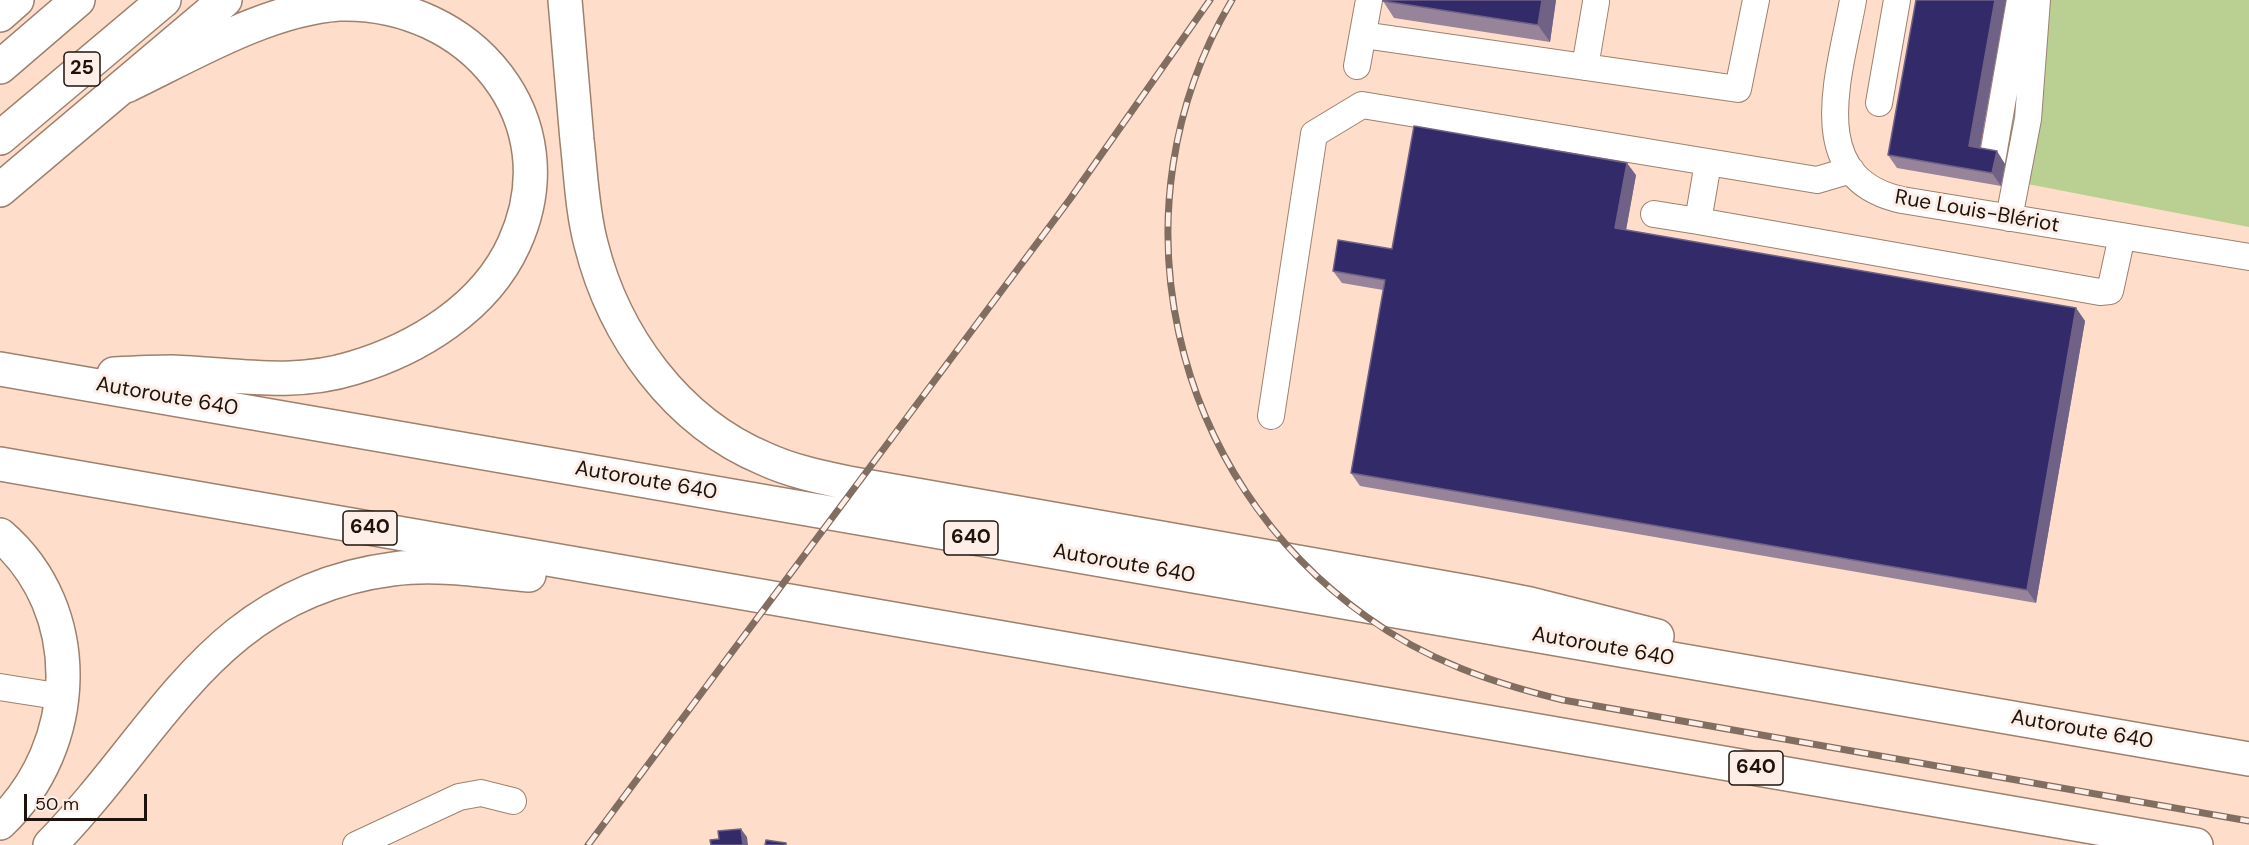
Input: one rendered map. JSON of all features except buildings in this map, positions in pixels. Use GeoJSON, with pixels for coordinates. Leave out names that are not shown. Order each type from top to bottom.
{"type":"FeatureCollection","features":[{"type":"Feature","properties":{"kind":"highway"},"geometry":{"type":"LineString","coordinates":[[0,15],[17,0]]}},
{"type":"Feature","properties":{"kind":"highway","name":"25"},"geometry":{"type":"LineString","coordinates":[[0,67],[78,0]]}},
{"type":"Feature","properties":{"kind":"highway","name":"25"},"geometry":{"type":"LineString","coordinates":[[0,138],[164,0]]}},
{"type":"Feature","properties":{"kind":"highway"},"geometry":{"type":"LineString","coordinates":[[0,190],[126,86],[225,0]]}},
{"type":"Feature","properties":{"kind":"highway"},"geometry":{"type":"LineString","coordinates":[[565,0],[584,205],[590,242],[607,295],[624,329],[656,377],[701,420],[749,452],[801,472],[848,483],[1530,604],[1903,699]]}},
{"type":"Feature","properties":{"kind":"highway"},"geometry":{"type":"LineString","coordinates":[[38,375],[173,372],[266,380],[311,377],[351,369],[409,345],[461,312],[496,274],[520,229],[527,198],[529,166],[526,137],[515,106],[503,82],[478,51],[447,27],[420,14],[396,7],[353,3],[297,12],[260,24],[126,86]]}},
{"type":"Feature","properties":{"kind":"highway","name":"Autoroute 640"},"geometry":{"type":"LineString","coordinates":[[0,369],[2249,759]]}},
{"type":"Feature","properties":{"kind":"highway","name":"640"},"geometry":{"type":"LineString","coordinates":[[0,464],[2196,845]]}},
{"type":"Feature","properties":{"kind":"highway"},"geometry":{"type":"LineString","coordinates":[[0,535],[18,553],[35,576],[56,621],[63,660],[63,698],[48,757],[27,793],[0,823]]}},
{"type":"Feature","properties":{"kind":"highway"},"geometry":{"type":"LineString","coordinates":[[50,845],[185,683],[216,650],[268,611],[324,586],[376,572],[429,567],[740,592]]}},
{"type":"Feature","properties":{"kind":"street"},"geometry":{"type":"LineString","coordinates":[[1357,66],[1369,0]]}},
{"type":"Feature","properties":{"kind":"street"},"geometry":{"type":"LineString","coordinates":[[1363,35],[1738,89],[1756,0]]}},
{"type":"Feature","properties":{"kind":"street","name":"Rue Louis-Blériot"},"geometry":{"type":"LineString","coordinates":[[1853,0],[1833,122],[1838,148],[1851,170],[1870,188],[1894,199],[2249,257]]}},
{"type":"Feature","properties":{"kind":"street"},"geometry":{"type":"LineString","coordinates":[[1879,104],[1897,0]]}},
{"type":"Feature","properties":{"kind":"street"},"geometry":{"type":"LineString","coordinates":[[1992,161],[2020,0]]}},
{"type":"Feature","properties":{"kind":"street"},"geometry":{"type":"LineString","coordinates":[[2009,218],[2028,119],[2037,0]]}},
{"type":"Feature","properties":{"kind":"street"},"geometry":{"type":"LineString","coordinates":[[1585,67],[1596,2]]}},
{"type":"Feature","properties":{"kind":"street"},"geometry":{"type":"LineString","coordinates":[[1271,416],[1314,134],[1362,105],[1817,180],[1851,170]]}},
{"type":"Feature","properties":{"kind":"street"},"geometry":{"type":"LineString","coordinates":[[2000,114],[2028,119]]}},
{"type":"Feature","properties":{"kind":"street"},"geometry":{"type":"LineString","coordinates":[[1698,221],[1708,163]]}},
{"type":"Feature","properties":{"kind":"street"},"geometry":{"type":"LineString","coordinates":[[1653,214],[2100,292],[2110,291],[2122,236]]}},
{"type":"Feature","properties":{"kind":"street"},"geometry":{"type":"LineString","coordinates":[[0,687],[63,698]]}},
{"type":"Feature","properties":{"kind":"street"},"geometry":{"type":"LineString","coordinates":[[364,843],[439,805],[471,794],[513,801]]}},
{"type":"Feature","properties":{"kind":"green space"},"geometry":{"type":"Polygon","coordinates":[[[2050,0],[2249,0],[2249,227],[2012,181],[2050,0]]]}},
{"type":"Feature","properties":{"kind":"railway"},"geometry":{"type":"LineString","coordinates":[[588,845],[1070,199],[1210,0]]}},
{"type":"Feature","properties":{"kind":"railway"},"geometry":{"type":"LineString","coordinates":[[1232,0],[1194,81],[1173,165],[1168,250],[1179,334],[1205,416],[1245,491],[1300,559],[1367,617],[1436,658],[1485,678],[1563,700],[2249,821]]}}]}
